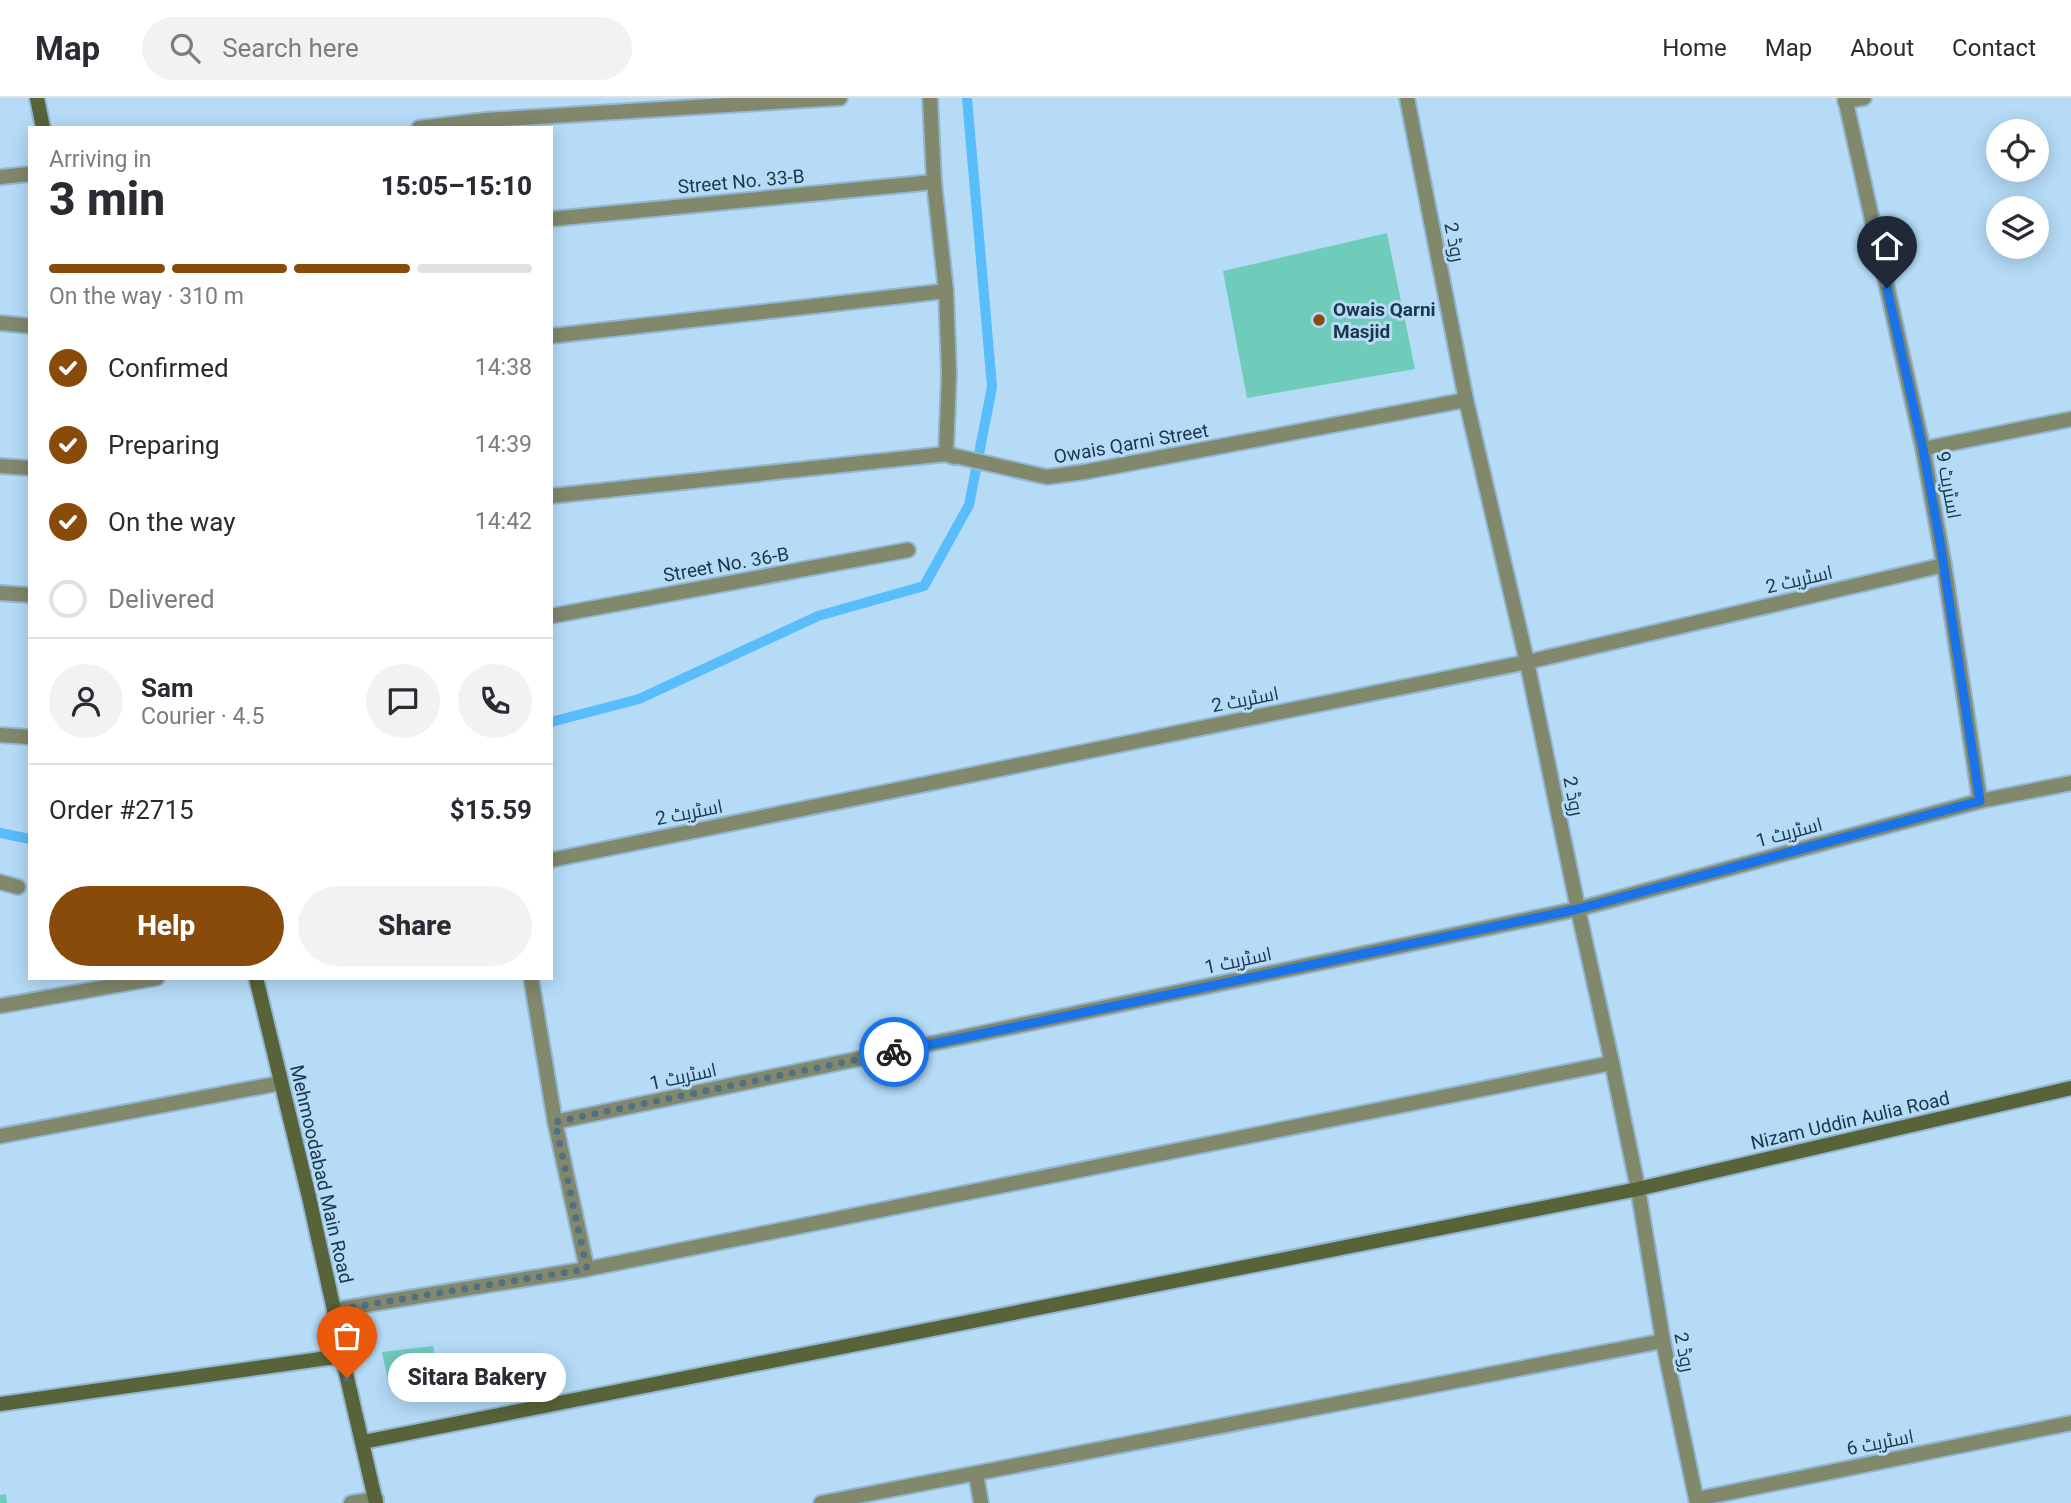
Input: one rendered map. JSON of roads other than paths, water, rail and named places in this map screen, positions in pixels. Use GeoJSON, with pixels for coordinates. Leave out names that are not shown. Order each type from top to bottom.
{"type":"FeatureCollection","features":[{"type":"Feature","properties":{"kind":"main road"},"geometry":{"type":"LineString","coordinates":[[37,98],[43,126]]}},
{"type":"Feature","properties":{"kind":"main road","name":"Mehmoodabad Main Road"},"geometry":{"type":"LineString","coordinates":[[256,980],[376,1501]]}},
{"type":"Feature","properties":{"kind":"main road","name":"Nizam Uddin Aulia Road"},"geometry":{"type":"LineString","coordinates":[[363,1442],[1638,1189],[2071,1088]]}},
{"type":"Feature","properties":{"kind":"main road"},"geometry":{"type":"LineString","coordinates":[[0,1404],[342,1356]]}},
{"type":"Feature","properties":{"kind":"street"},"geometry":{"type":"LineString","coordinates":[[436,126],[486,120],[840,98]]}},
{"type":"Feature","properties":{"kind":"street"},"geometry":{"type":"LineString","coordinates":[[930,98],[934,182],[946,291],[949,374],[946,454],[970,463]]}},
{"type":"Feature","properties":{"kind":"street","name":"روڈ 2"},"geometry":{"type":"LineString","coordinates":[[1407,98],[1466,400],[1527,662],[1612,1063],[1638,1189],[1663,1341],[1697,1501]]}},
{"type":"Feature","properties":{"kind":"street"},"geometry":{"type":"LineString","coordinates":[[1845,100],[1864,98]]}},
{"type":"Feature","properties":{"kind":"street","name":"اسٹریٹ 9"},"geometry":{"type":"LineString","coordinates":[[1845,100],[1923,449],[1944,565],[1980,801]]}},
{"type":"Feature","properties":{"kind":"street"},"geometry":{"type":"LineString","coordinates":[[0,177],[28,173]]}},
{"type":"Feature","properties":{"kind":"street","name":"Street No. 33-B"},"geometry":{"type":"LineString","coordinates":[[553,219],[934,182]]}},
{"type":"Feature","properties":{"kind":"street"},"geometry":{"type":"LineString","coordinates":[[553,336],[946,291]]}},
{"type":"Feature","properties":{"kind":"street"},"geometry":{"type":"LineString","coordinates":[[0,323],[28,326]]}},
{"type":"Feature","properties":{"kind":"street","name":"Owais Qarni Street"},"geometry":{"type":"LineString","coordinates":[[553,496],[946,454],[1047,477],[1058,476],[1466,400]]}},
{"type":"Feature","properties":{"kind":"street"},"geometry":{"type":"LineString","coordinates":[[1923,449],[2071,419]]}},
{"type":"Feature","properties":{"kind":"street"},"geometry":{"type":"LineString","coordinates":[[0,466],[28,468]]}},
{"type":"Feature","properties":{"kind":"street","name":"Street No. 36-B"},"geometry":{"type":"LineString","coordinates":[[553,615],[908,550]]}},
{"type":"Feature","properties":{"kind":"street","name":"اسٹریٹ 2"},"geometry":{"type":"LineString","coordinates":[[553,860],[1527,662],[1944,565]]}},
{"type":"Feature","properties":{"kind":"street"},"geometry":{"type":"LineString","coordinates":[[0,593],[28,595]]}},
{"type":"Feature","properties":{"kind":"street"},"geometry":{"type":"LineString","coordinates":[[0,736],[28,737]]}},
{"type":"Feature","properties":{"kind":"street","name":"اسٹریٹ 1"},"geometry":{"type":"LineString","coordinates":[[555,1122],[1578,909],[1980,801],[2071,783]]}},
{"type":"Feature","properties":{"kind":"street"},"geometry":{"type":"LineString","coordinates":[[0,881],[18,887],[0,891]]}},
{"type":"Feature","properties":{"kind":"street"},"geometry":{"type":"LineString","coordinates":[[0,1006],[147,980]]}},
{"type":"Feature","properties":{"kind":"street"},"geometry":{"type":"LineString","coordinates":[[531,980],[555,1122],[587,1269]]}},
{"type":"Feature","properties":{"kind":"street"},"geometry":{"type":"LineString","coordinates":[[334,1310],[587,1269],[1612,1063]]}},
{"type":"Feature","properties":{"kind":"street"},"geometry":{"type":"LineString","coordinates":[[0,1136],[281,1083]]}},
{"type":"Feature","properties":{"kind":"street"},"geometry":{"type":"LineString","coordinates":[[821,1503],[1663,1341]]}},
{"type":"Feature","properties":{"kind":"street","name":"اسٹریٹ 6"},"geometry":{"type":"LineString","coordinates":[[1697,1501],[2071,1423]]}},
{"type":"Feature","properties":{"kind":"street"},"geometry":{"type":"LineString","coordinates":[[976,1474],[981,1503]]}},
{"type":"Feature","properties":{"kind":"street"},"geometry":{"type":"LineString","coordinates":[[351,1503],[376,1501]]}},
{"type":"Feature","properties":{"kind":"waterway"},"geometry":{"type":"LineString","coordinates":[[553,721],[639,699],[818,616],[924,586],[969,505],[992,387],[967,98]]}},
{"type":"Feature","properties":{"kind":"waterway"},"geometry":{"type":"LineString","coordinates":[[0,833],[28,839]]}},
{"type":"Feature","properties":{"kind":"place","name":"Owais Qarni Masjid"},"geometry":{"type":"Point","coordinates":[1319,320]}},
{"type":"Feature","properties":{"kind":"place","name":"Sitara Bakery"},"geometry":{"type":"Point","coordinates":[347,1378]}}]}
